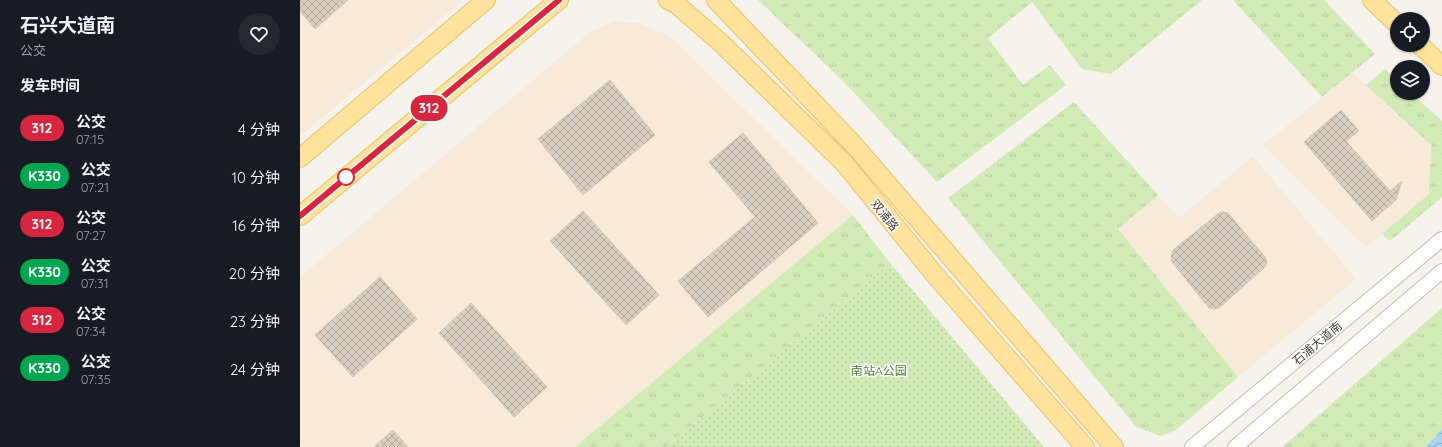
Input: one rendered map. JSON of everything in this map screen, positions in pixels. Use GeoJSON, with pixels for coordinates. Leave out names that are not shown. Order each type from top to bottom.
{"type":"FeatureCollection","features":[{"type":"Feature","properties":{"kind":"main road"},"geometry":{"type":"LineString","coordinates":[[300,158],[486,0]]}},
{"type":"Feature","properties":{"kind":"main road","name":"双涌路"},"geometry":{"type":"LineString","coordinates":[[668,0],[676,4],[721,43],[844,163],[935,275],[1085,447]]}},
{"type":"Feature","properties":{"kind":"main road","name":"双涌路"},"geometry":{"type":"LineString","coordinates":[[716,0],[854,145],[1114,447]]}},
{"type":"Feature","properties":{"kind":"main road"},"geometry":{"type":"LineString","coordinates":[[1372,0],[1390,17]]}},
{"type":"Feature","properties":{"kind":"main road"},"geometry":{"type":"LineString","coordinates":[[300,216],[559,1]]}},
{"type":"Feature","properties":{"kind":"main road"},"geometry":{"type":"LineString","coordinates":[[1427,52],[1442,66]]}},
{"type":"Feature","properties":{"kind":"main road"},"geometry":{"type":"LineString","coordinates":[[300,169],[329,133]]}},
{"type":"Feature","properties":{"kind":"street","name":"石浦大道南"},"geometry":{"type":"LineString","coordinates":[[1192,447],[1442,238]]}},
{"type":"Feature","properties":{"kind":"street"},"geometry":{"type":"LineString","coordinates":[[1423,254],[1434,250],[1442,252]]}},
{"type":"Feature","properties":{"kind":"street"},"geometry":{"type":"LineString","coordinates":[[1235,447],[1442,271]]}},
{"type":"Feature","properties":{"kind":"shaded area"},"geometry":{"type":"Polygon","coordinates":[[[300,0],[463,0],[300,136],[300,0]]]}},
{"type":"Feature","properties":{"kind":"shaded area"},"geometry":{"type":"Polygon","coordinates":[[[614,21],[637,23],[668,35],[853,215],[575,447],[303,447],[300,444],[300,277],[590,32],[614,21]]]}},
{"type":"Feature","properties":{"kind":"shaded area"},"geometry":{"type":"Polygon","coordinates":[[[1353,73],[1431,145],[1430,194],[1366,247],[1263,145],[1353,73]]]}},
{"type":"Feature","properties":{"kind":"shaded area"},"geometry":{"type":"Polygon","coordinates":[[[1253,156],[1356,279],[1238,377],[1118,229],[1158,195],[1179,218],[1253,156]]]}},
{"type":"Feature","properties":{"kind":"green space"},"geometry":{"type":"Polygon","coordinates":[[[758,0],[1202,0],[1111,74],[1082,69],[1032,2],[988,38],[1023,85],[1050,65],[1066,85],[937,182],[844,82],[758,0]]]}},
{"type":"Feature","properties":{"kind":"green space"},"geometry":{"type":"Polygon","coordinates":[[[1233,0],[1324,0],[1375,54],[1322,97],[1233,0]]]}},
{"type":"Feature","properties":{"kind":"green space"},"geometry":{"type":"Polygon","coordinates":[[[1385,69],[1390,74],[1390,100],[1419,100],[1442,121],[1442,197],[1390,241],[1382,234],[1429,194],[1431,145],[1366,85],[1385,69]]]}},
{"type":"Feature","properties":{"kind":"green space"},"geometry":{"type":"Polygon","coordinates":[[[1074,102],[1158,195],[1118,229],[1238,377],[1176,430],[1161,436],[1136,427],[948,198],[1074,102]]]}},
{"type":"Feature","properties":{"kind":"green space"},"geometry":{"type":"Polygon","coordinates":[[[853,215],[890,263],[666,447],[575,447],[853,215]]]}},
{"type":"Feature","properties":{"kind":"green space","name":"南站A公园"},"geometry":{"type":"Polygon","coordinates":[[[890,263],[1044,447],[666,447],[890,263]]]}},
{"type":"Feature","properties":{"kind":"green space"},"geometry":{"type":"Polygon","coordinates":[[[1442,308],[1442,429],[1426,447],[1282,447],[1442,308]]]}},
{"type":"Feature","properties":{"kind":"water"},"geometry":{"type":"Polygon","coordinates":[[[1442,429],[1442,447],[1426,447],[1442,429]]]}},
{"type":"Feature","properties":{"kind":"building"},"geometry":{"type":"Polygon","coordinates":[[[300,0],[348,0],[315,29],[300,11],[300,0]]]}},
{"type":"Feature","properties":{"kind":"building"},"geometry":{"type":"Polygon","coordinates":[[[610,80],[655,135],[583,195],[538,139],[610,80]]]}},
{"type":"Feature","properties":{"kind":"building"},"geometry":{"type":"Polygon","coordinates":[[[1341,110],[1359,131],[1346,141],[1390,191],[1402,181],[1396,200],[1372,221],[1304,142],[1341,110]]]}},
{"type":"Feature","properties":{"kind":"building"},"geometry":{"type":"Polygon","coordinates":[[[743,133],[818,223],[708,317],[678,281],[755,217],[709,162],[743,133]]]}},
{"type":"Feature","properties":{"kind":"building"},"geometry":{"type":"Polygon","coordinates":[[[583,211],[659,295],[626,325],[550,241],[583,211]]]}},
{"type":"Feature","properties":{"kind":"building"},"geometry":{"type":"Polygon","coordinates":[[[1219,213],[1228,213],[1265,257],[1267,262],[1265,267],[1219,308],[1214,309],[1209,308],[1172,262],[1171,256],[1173,250],[1219,213]]]}},
{"type":"Feature","properties":{"kind":"building"},"geometry":{"type":"Polygon","coordinates":[[[380,277],[417,319],[353,377],[315,335],[380,277]]]}},
{"type":"Feature","properties":{"kind":"building"},"geometry":{"type":"Polygon","coordinates":[[[471,303],[547,387],[514,417],[439,333],[471,303]]]}},
{"type":"Feature","properties":{"kind":"building"},"geometry":{"type":"Polygon","coordinates":[[[393,430],[408,447],[374,447],[393,430]]]}},
{"type":"Feature","properties":{"kind":"bus line","name":"312"},"geometry":{"type":"LineString","coordinates":[[300,216],[559,0]]}}]}
